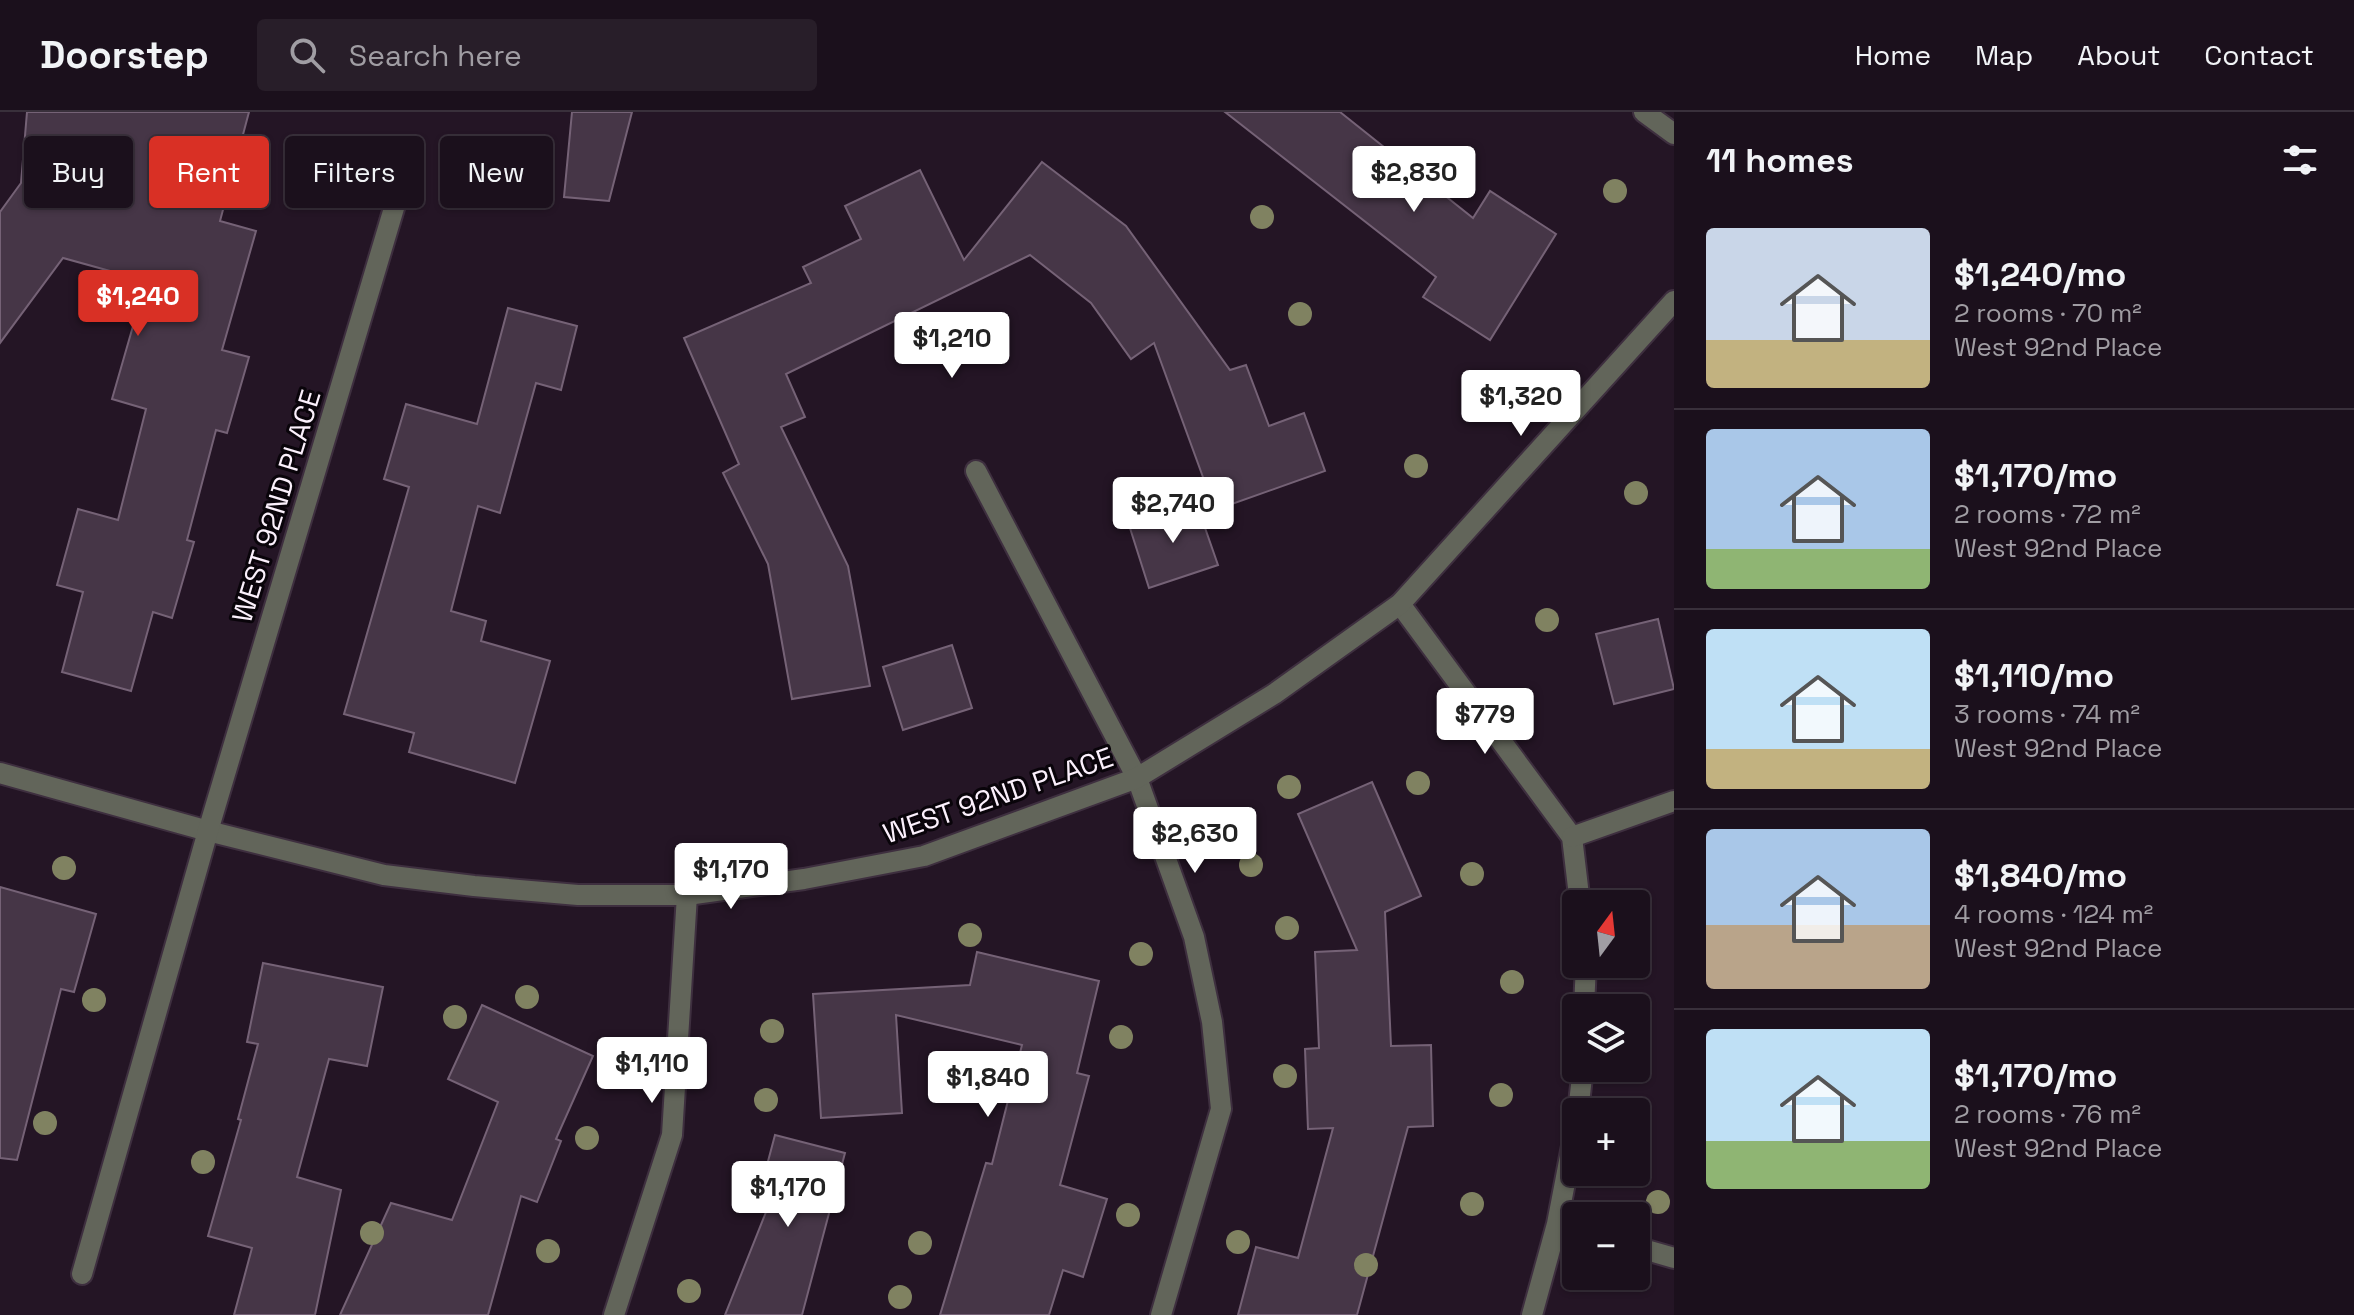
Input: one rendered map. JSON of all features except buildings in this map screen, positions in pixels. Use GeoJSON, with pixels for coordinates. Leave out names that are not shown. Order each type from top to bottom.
{"type":"FeatureCollection","features":[{"type":"Feature","properties":{"kind":"street"},"geometry":{"type":"LineString","coordinates":[[1644,112],[1674,134]]}},
{"type":"Feature","properties":{"kind":"street","name":"WEST 92ND PLACE"},"geometry":{"type":"LineString","coordinates":[[82,1274],[208,831],[394,208]]}},
{"type":"Feature","properties":{"kind":"street","name":"WEST 92ND PLACE"},"geometry":{"type":"LineString","coordinates":[[0,773],[208,831],[399,877],[578,895],[687,895],[804,879],[924,856],[1137,778],[1274,694],[1400,604],[1674,301]]}},
{"type":"Feature","properties":{"kind":"street","name":"WEST 92ND PLACE"},"geometry":{"type":"LineString","coordinates":[[976,471],[1137,778],[1194,937],[1212,1022],[1221,1109],[1161,1315]]}},
{"type":"Feature","properties":{"kind":"street"},"geometry":{"type":"LineString","coordinates":[[1400,604],[1572,837],[1578,890]]}},
{"type":"Feature","properties":{"kind":"street"},"geometry":{"type":"LineString","coordinates":[[1572,837],[1674,801]]}},
{"type":"Feature","properties":{"kind":"street"},"geometry":{"type":"LineString","coordinates":[[614,1315],[672,1135],[687,895]]}},
{"type":"Feature","properties":{"kind":"street"},"geometry":{"type":"LineString","coordinates":[[1532,1315],[1562,1240]]}},
{"type":"Feature","properties":{"kind":"street"},"geometry":{"type":"LineString","coordinates":[[1650,1251],[1674,1258]]}}]}
